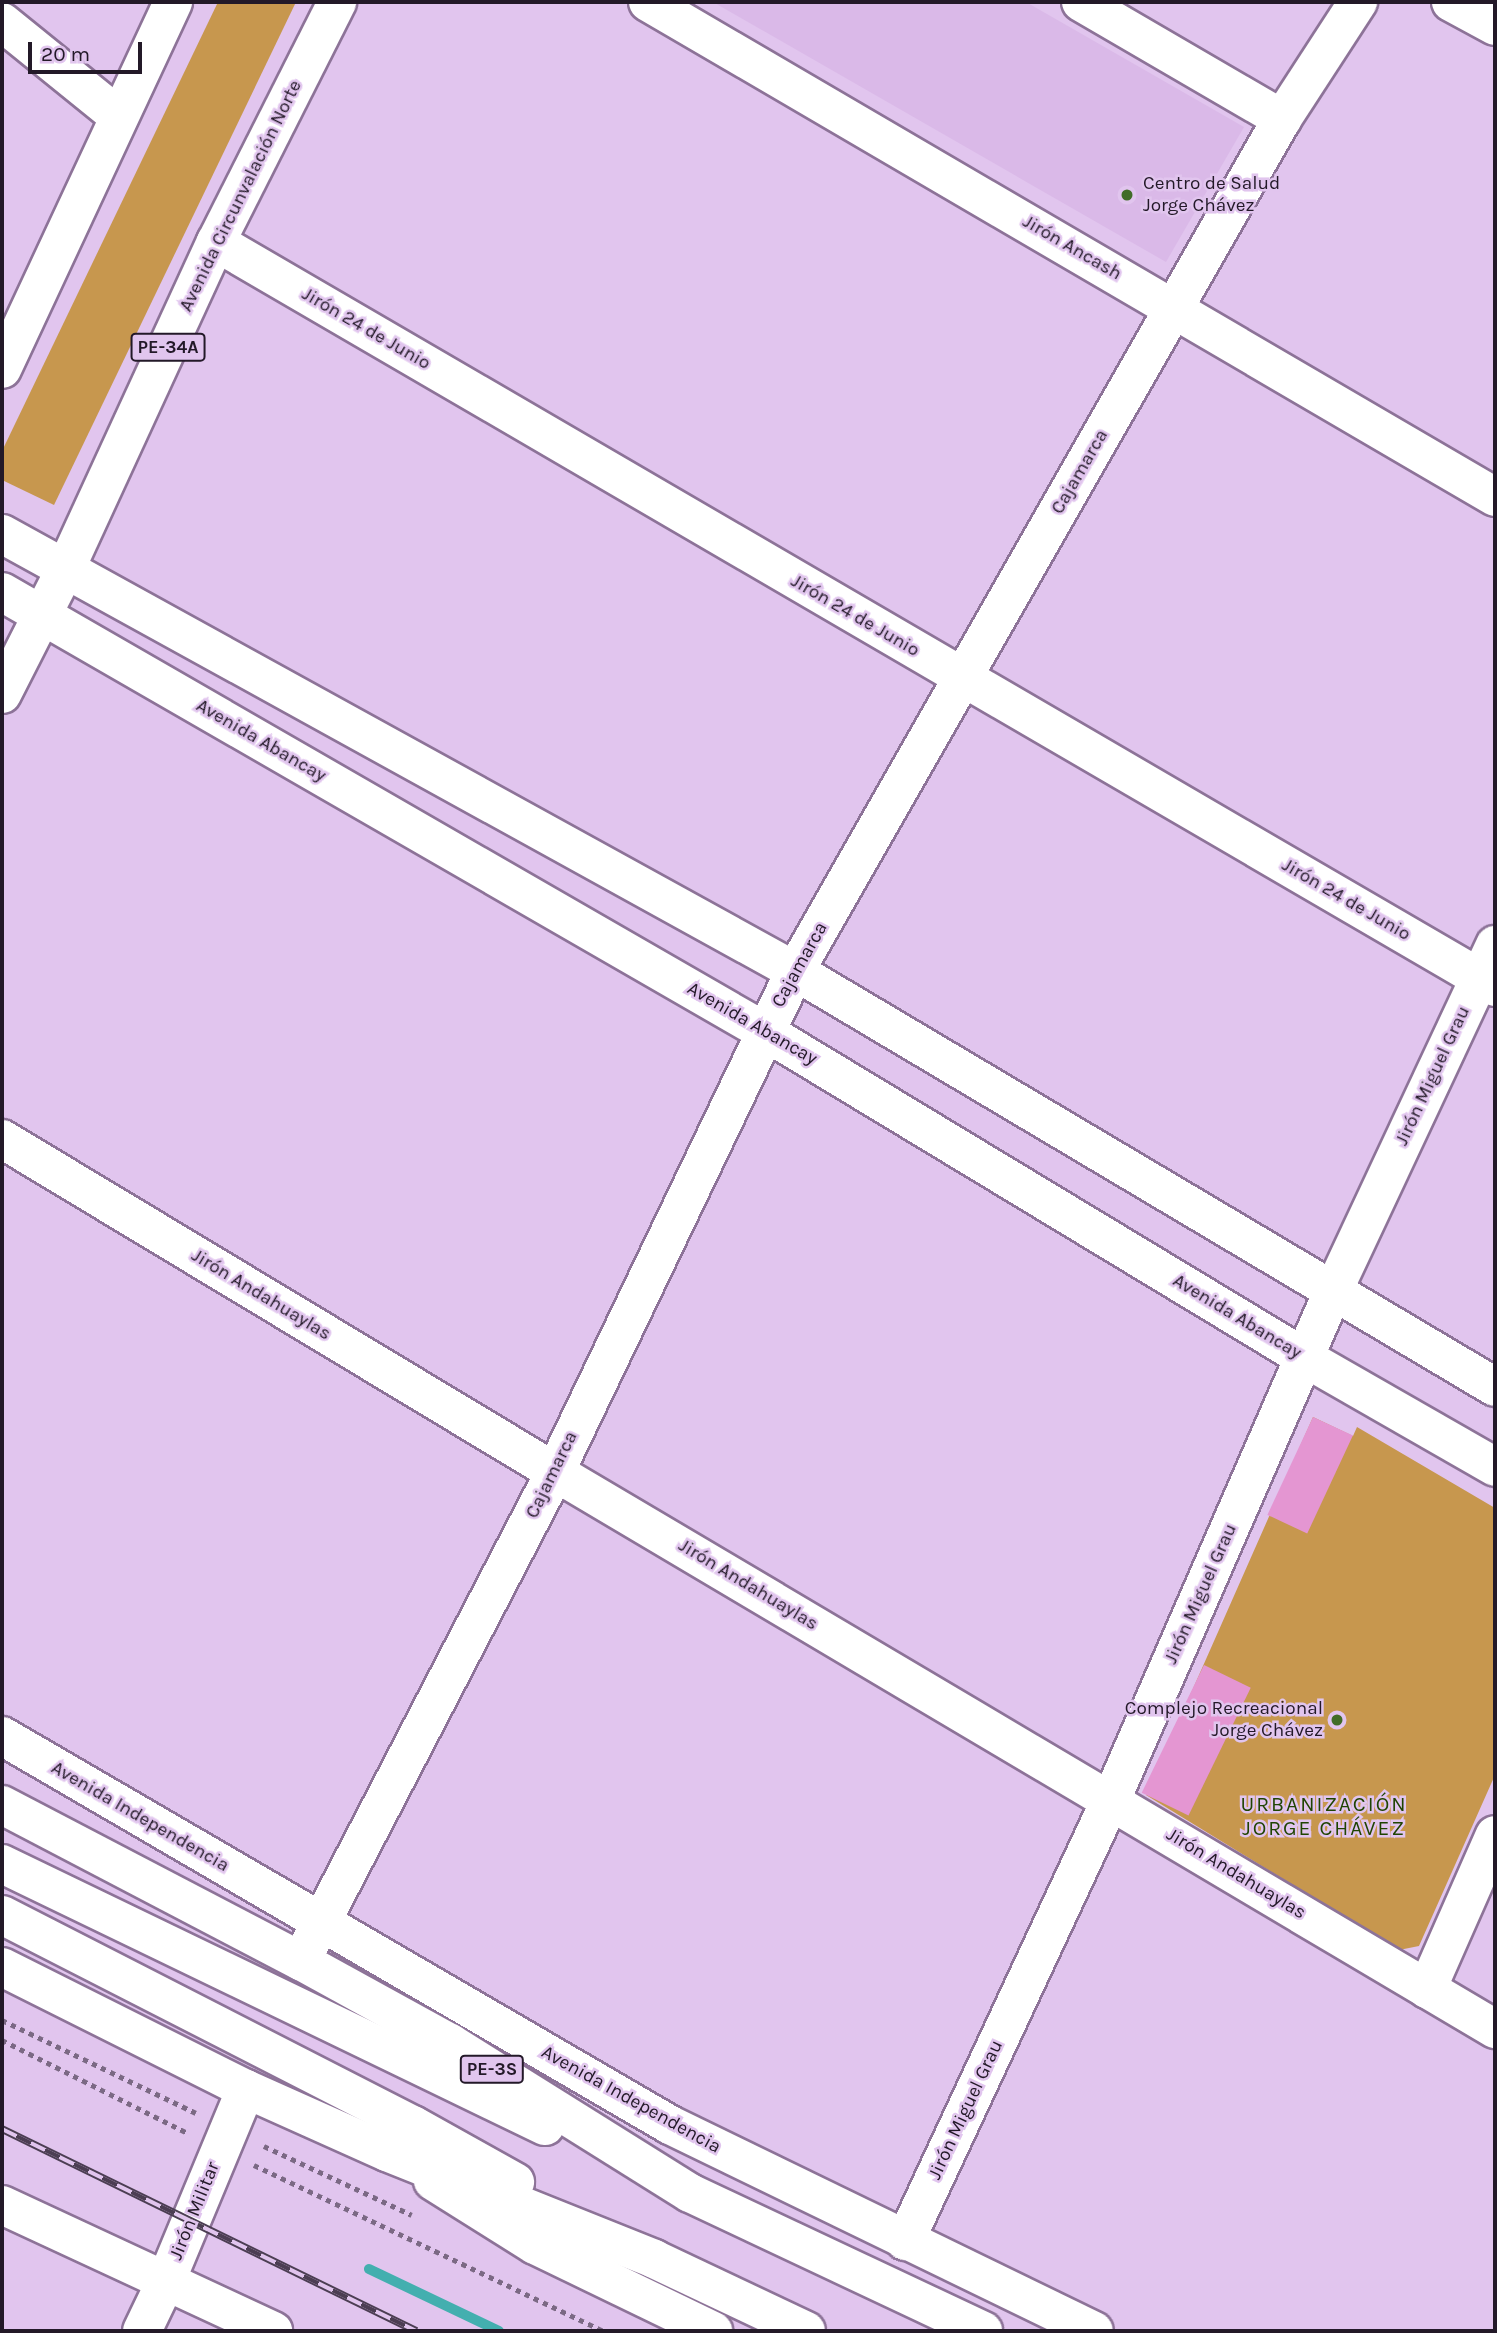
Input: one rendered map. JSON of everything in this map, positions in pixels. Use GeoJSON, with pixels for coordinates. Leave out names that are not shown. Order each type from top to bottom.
{"type":"FeatureCollection","features":[{"type":"Feature","properties":{"kind":"main road"},"geometry":{"type":"LineString","coordinates":[[2,369],[173,2]]}},
{"type":"Feature","properties":{"kind":"main road","name":"Avenida Circunvalación Norte"},"geometry":{"type":"LineString","coordinates":[[2,694],[65,570],[216,242],[337,2]]}},
{"type":"Feature","properties":{"kind":"main road"},"geometry":{"type":"LineString","coordinates":[[1081,2],[1282,119]]}},
{"type":"Feature","properties":{"kind":"main road","name":"Cajamarca"},"geometry":{"type":"LineString","coordinates":[[301,1961],[555,1472],[795,971],[960,678],[1176,309],[1282,119],[1358,2]]}},
{"type":"Feature","properties":{"kind":"main road"},"geometry":{"type":"LineString","coordinates":[[1451,2],[1495,26]]}},
{"type":"Feature","properties":{"kind":"main road","name":"Jirón Ancash"},"geometry":{"type":"LineString","coordinates":[[664,6],[1495,497]]}},
{"type":"Feature","properties":{"kind":"main road"},"geometry":{"type":"LineString","coordinates":[[2,22],[118,116]]}},
{"type":"Feature","properties":{"kind":"main road","name":"Jirón 24 de Junio"},"geometry":{"type":"LineString","coordinates":[[216,242],[960,678],[1490,970]]}},
{"type":"Feature","properties":{"kind":"main road"},"geometry":{"type":"LineString","coordinates":[[2,534],[795,971],[1495,1387]]}},
{"type":"Feature","properties":{"kind":"main road","name":"Avenida Abancay"},"geometry":{"type":"LineString","coordinates":[[2,592],[764,1031],[1305,1358],[1495,1467]]}},
{"type":"Feature","properties":{"kind":"main road","name":"Jirón Miguel Grau"},"geometry":{"type":"LineString","coordinates":[[905,2241],[1111,1800],[1334,1289],[1490,970]]}},
{"type":"Feature","properties":{"kind":"main road","name":"Jirón Andahuaylas"},"geometry":{"type":"LineString","coordinates":[[2,1139],[555,1472],[1495,2029]]}},
{"type":"Feature","properties":{"kind":"main road","name":"Avenida Independencia"},"geometry":{"type":"LineString","coordinates":[[2,1736],[670,2125],[1094,2331]]}},
{"type":"Feature","properties":{"kind":"main road","name":"PE-3S"},"geometry":{"type":"LineString","coordinates":[[2,1805],[301,1961],[450,2043],[690,2193],[982,2331]]}},
{"type":"Feature","properties":{"kind":"main road"},"geometry":{"type":"LineString","coordinates":[[1427,1989],[1495,1835]]}},
{"type":"Feature","properties":{"kind":"main road"},"geometry":{"type":"LineString","coordinates":[[2,1864],[439,2077],[690,2193]]}},
{"type":"Feature","properties":{"kind":"main road"},"geometry":{"type":"LineString","coordinates":[[2,1915],[413,2125],[654,2259]]}},
{"type":"Feature","properties":{"kind":"main road"},"geometry":{"type":"LineString","coordinates":[[2,1967],[246,2089],[387,2152],[654,2259],[806,2331]]}},
{"type":"Feature","properties":{"kind":"main road","name":"Jirón Militar"},"geometry":{"type":"LineString","coordinates":[[142,2331],[166,2281],[246,2089]]}},
{"type":"Feature","properties":{"kind":"main road"},"geometry":{"type":"LineString","coordinates":[[387,2152],[535,2245],[713,2331]]}},
{"type":"Feature","properties":{"kind":"main road"},"geometry":{"type":"LineString","coordinates":[[2,2205],[273,2331]]}},
{"type":"Feature","properties":{"kind":"path"},"geometry":{"type":"LineString","coordinates":[[2,2020],[225,2139],[604,2331]]}},
{"type":"Feature","properties":{"kind":"path"},"geometry":{"type":"LineString","coordinates":[[2,2040],[225,2139],[424,2221]]}},
{"type":"Feature","properties":{"kind":"shaded area"},"geometry":{"type":"Polygon","coordinates":[[[218,2],[296,2],[54,505],[2,480],[2,451],[218,2]]]}},
{"type":"Feature","properties":{"kind":"shaded area","name":"Centro de Salud Jorge Chávez"},"geometry":{"type":"Polygon","coordinates":[[[713,2],[1026,2],[1244,127],[1166,262],[713,2]]]}},
{"type":"Feature","properties":{"kind":"shaded area","name":"Complejo Recreacional Jorge Chávez"},"geometry":{"type":"Polygon","coordinates":[[[1313,1417],[1353,1436],[1357,1427],[1495,1508],[1495,1775],[1419,1946],[1399,1950],[1146,1795],[1313,1417]]]}},
{"type":"Feature","properties":{"kind":"building"},"geometry":{"type":"Polygon","coordinates":[[[1313,1417],[1353,1436],[1307,1533],[1267,1515],[1313,1417]]]}},
{"type":"Feature","properties":{"kind":"building"},"geometry":{"type":"Polygon","coordinates":[[[1204,1665],[1251,1688],[1188,1815],[1142,1793],[1204,1665]]]}},
{"type":"Feature","properties":{"kind":"waterway"},"geometry":{"type":"LineString","coordinates":[[369,2269],[499,2331]]}},
{"type":"Feature","properties":{"kind":"railway"},"geometry":{"type":"LineString","coordinates":[[2,2129],[416,2331]]}},
{"type":"Feature","properties":{"kind":"place","name":"Centro de Salud Jorge Chávez"},"geometry":{"type":"Point","coordinates":[1127,195]}},
{"type":"Feature","properties":{"kind":"place","name":"Complejo Recreacional Jorge Chávez"},"geometry":{"type":"Point","coordinates":[1337,1720]}},
{"type":"Feature","properties":{"kind":"district","name":"URBANIZACIÓN JORGE CHÁVEZ"},"geometry":{"type":"Point","coordinates":[1324,1816]}}]}
